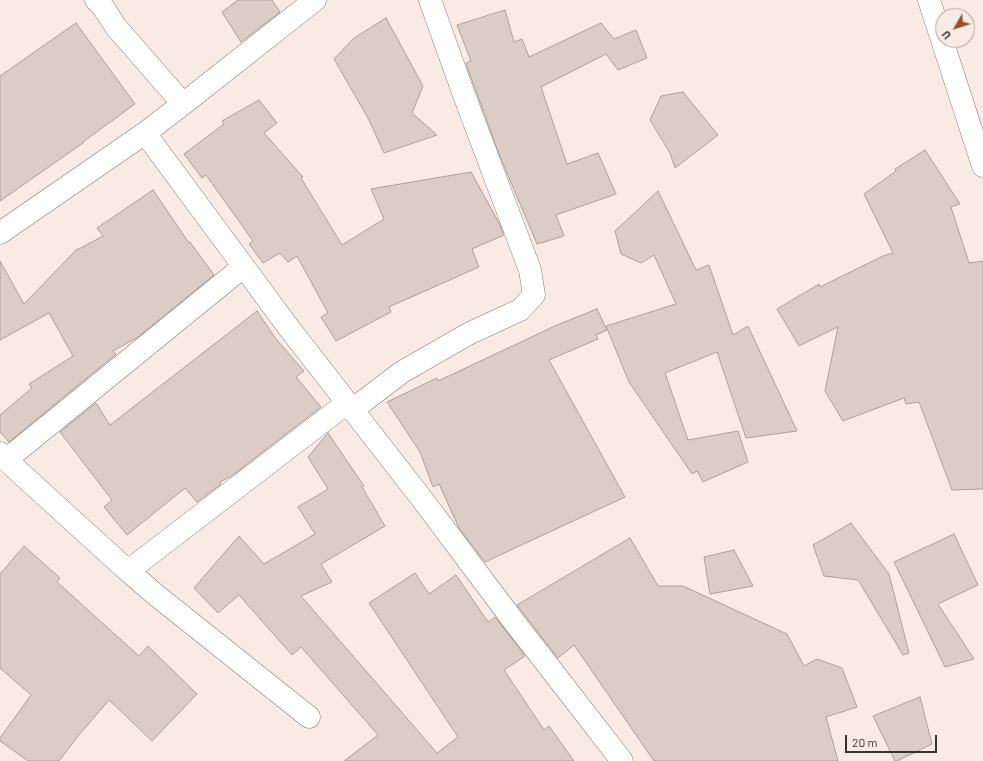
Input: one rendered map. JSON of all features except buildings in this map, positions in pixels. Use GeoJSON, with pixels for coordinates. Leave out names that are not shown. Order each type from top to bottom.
{"type":"FeatureCollection","features":[{"type":"Feature","properties":{"kind":"street"},"geometry":{"type":"LineString","coordinates":[[96,0],[116,27],[183,104]]}},
{"type":"Feature","properties":{"kind":"street"},"geometry":{"type":"LineString","coordinates":[[0,233],[145,133],[315,0]]}},
{"type":"Feature","properties":{"kind":"street"},"geometry":{"type":"LineString","coordinates":[[128,571],[349,406],[402,372],[470,333],[520,310],[534,295],[530,270],[430,0]]}},
{"type":"Feature","properties":{"kind":"street"},"geometry":{"type":"LineString","coordinates":[[929,0],[983,166]]}},
{"type":"Feature","properties":{"kind":"street"},"geometry":{"type":"LineString","coordinates":[[145,133],[243,268],[622,761]]}},
{"type":"Feature","properties":{"kind":"street"},"geometry":{"type":"LineString","coordinates":[[243,268],[3,456],[156,595],[309,717]]}}]}
